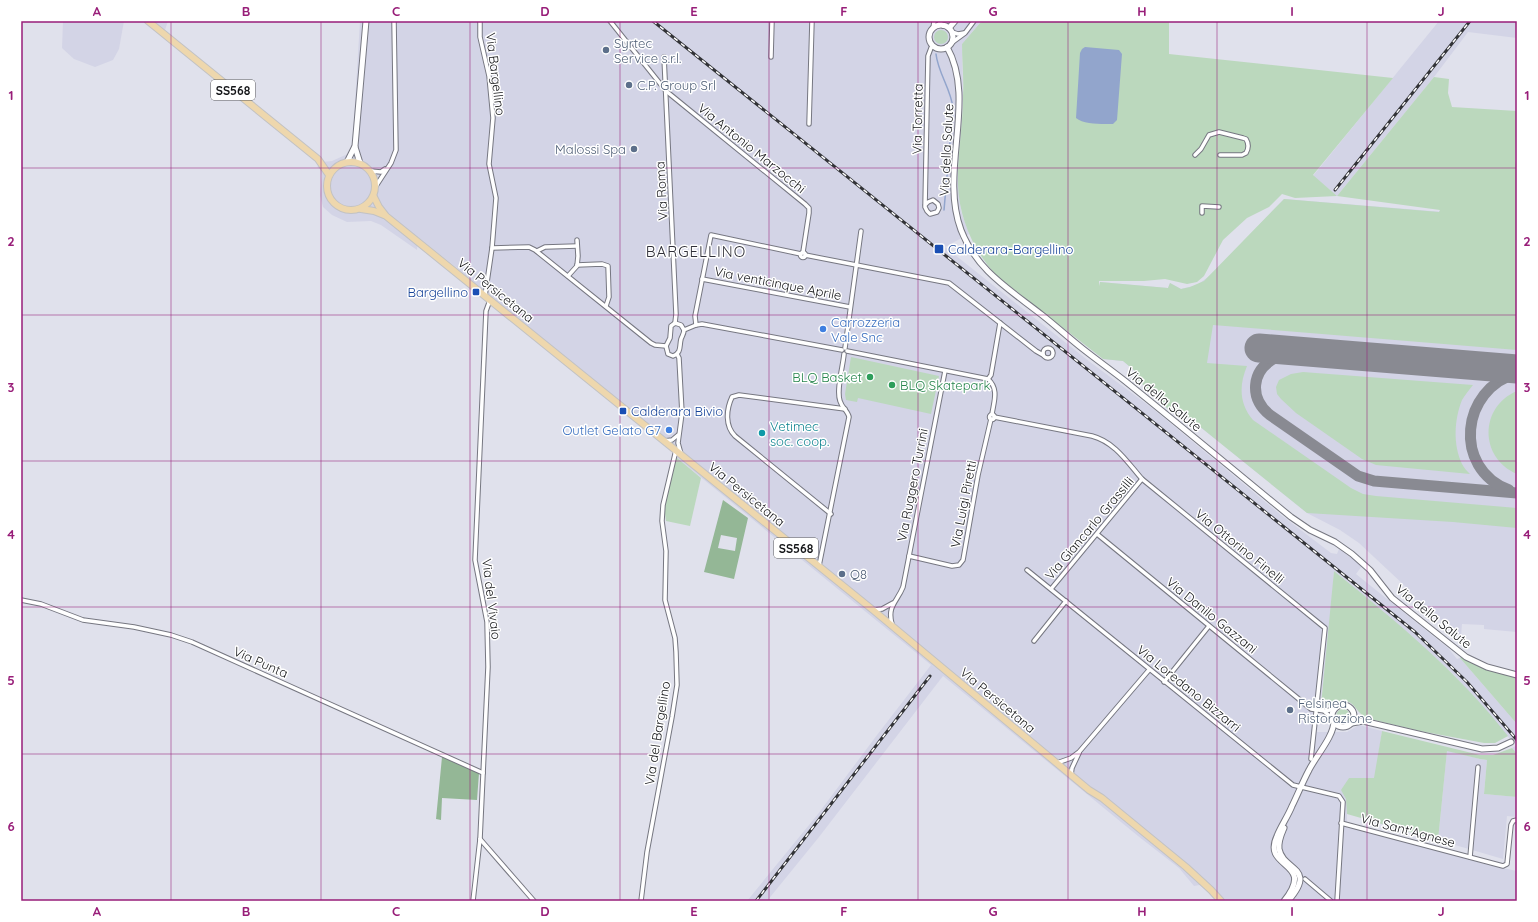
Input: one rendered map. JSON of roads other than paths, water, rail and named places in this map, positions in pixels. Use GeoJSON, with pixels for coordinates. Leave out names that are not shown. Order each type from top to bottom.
{"type":"FeatureCollection","features":[{"type":"Feature","properties":{"kind":"main road","name":"SS568"},"geometry":{"type":"LineString","coordinates":[[148,21],[318,159],[330,175],[327,182],[327,190],[333,203],[339,208],[346,210],[354,211],[361,209]]}},
{"type":"Feature","properties":{"kind":"main road","name":"SS568"},"geometry":{"type":"LineString","coordinates":[[318,159],[337,166]]}},
{"type":"Feature","properties":{"kind":"main road"},"geometry":{"type":"LineString","coordinates":[[330,175],[337,166],[347,162],[360,163],[370,171],[376,186],[374,197],[361,209]]}},
{"type":"Feature","properties":{"kind":"main road","name":"Via Persicetana"},"geometry":{"type":"LineString","coordinates":[[374,197],[386,216],[873,610],[1089,790],[1102,798],[1186,867],[1221,901]]}},
{"type":"Feature","properties":{"kind":"main road","name":"Via Persicetana"},"geometry":{"type":"LineString","coordinates":[[361,209],[374,211],[386,216]]}},
{"type":"Feature","properties":{"kind":"main road","name":"Via Persicetana"},"geometry":{"type":"LineString","coordinates":[[1204,884],[1215,901]]}},
{"type":"Feature","properties":{"kind":"street"},"geometry":{"type":"LineString","coordinates":[[360,163],[355,146],[366,21]]}},
{"type":"Feature","properties":{"kind":"street"},"geometry":{"type":"LineString","coordinates":[[376,186],[394,158],[396,150],[394,21]]}},
{"type":"Feature","properties":{"kind":"street","name":"Via Bargellino"},"geometry":{"type":"LineString","coordinates":[[480,21],[480,37],[489,76],[493,118],[489,164],[496,198],[492,248],[485,296]]}},
{"type":"Feature","properties":{"kind":"street","name":"Via Antonio Marzocchi"},"geometry":{"type":"LineString","coordinates":[[610,21],[666,91],[806,204],[810,212],[803,254]]}},
{"type":"Feature","properties":{"kind":"street"},"geometry":{"type":"LineString","coordinates":[[771,57],[772,21]]}},
{"type":"Feature","properties":{"kind":"street"},"geometry":{"type":"LineString","coordinates":[[809,124],[812,21]]}},
{"type":"Feature","properties":{"kind":"street"},"geometry":{"type":"LineString","coordinates":[[934,21],[930,37],[933,46],[941,49],[949,46],[965,33],[974,21]]}},
{"type":"Feature","properties":{"kind":"street"},"geometry":{"type":"LineString","coordinates":[[939,21],[943,26],[958,34],[965,33]]}},
{"type":"Feature","properties":{"kind":"street"},"geometry":{"type":"LineString","coordinates":[[950,30],[955,21]]}},
{"type":"Feature","properties":{"kind":"street"},"geometry":{"type":"LineString","coordinates":[[933,29],[938,26],[943,26]]}},
{"type":"Feature","properties":{"kind":"street","name":"Via della Salute"},"geometry":{"type":"LineString","coordinates":[[950,30],[953,38],[949,46],[959,89],[953,186],[955,206],[960,228],[967,242],[986,271],[1083,350],[1125,381],[1291,517],[1304,526],[1336,542],[1356,557],[1370,570],[1392,598],[1459,652],[1481,664],[1517,675]]}},
{"type":"Feature","properties":{"kind":"street","name":"Via Torretta"},"geometry":{"type":"LineString","coordinates":[[925,205],[928,56],[933,46]]}},
{"type":"Feature","properties":{"kind":"street","name":"Via Roma"},"geometry":{"type":"LineString","coordinates":[[664,58],[676,314],[675,323],[670,326],[670,338],[666,346]]}},
{"type":"Feature","properties":{"kind":"street"},"geometry":{"type":"LineString","coordinates":[[1195,155],[1202,149],[1209,135],[1215,132],[1243,138],[1248,142],[1249,145],[1246,153],[1242,155],[1220,155]]}},
{"type":"Feature","properties":{"kind":"street"},"geometry":{"type":"LineString","coordinates":[[347,162],[355,146]]}},
{"type":"Feature","properties":{"kind":"street"},"geometry":{"type":"LineString","coordinates":[[370,171],[380,172],[388,168]]}},
{"type":"Feature","properties":{"kind":"street"},"geometry":{"type":"LineString","coordinates":[[925,194],[938,204],[939,208],[933,214],[928,213],[925,205],[931,200]]}},
{"type":"Feature","properties":{"kind":"street"},"geometry":{"type":"LineString","coordinates":[[1202,213],[1202,206],[1219,207]]}},
{"type":"Feature","properties":{"kind":"street"},"geometry":{"type":"LineString","coordinates":[[819,566],[849,417],[841,403],[839,396],[861,231]]}},
{"type":"Feature","properties":{"kind":"street","name":"Via venticinque Aprile"},"geometry":{"type":"LineString","coordinates":[[696,325],[695,316],[711,235],[949,283],[1043,355]]}},
{"type":"Feature","properties":{"kind":"street"},"geometry":{"type":"LineString","coordinates":[[568,276],[577,265],[577,240]]}},
{"type":"Feature","properties":{"kind":"street"},"geometry":{"type":"LineString","coordinates":[[537,251],[545,247],[577,246]]}},
{"type":"Feature","properties":{"kind":"street"},"geometry":{"type":"LineString","coordinates":[[492,248],[529,247],[537,251],[651,343],[666,346],[668,354],[673,356],[680,350],[684,330]]}},
{"type":"Feature","properties":{"kind":"street"},"geometry":{"type":"LineString","coordinates":[[577,265],[602,264],[608,266],[609,297],[606,306]]}},
{"type":"Feature","properties":{"kind":"street","name":"Via venticinque Aprile"},"geometry":{"type":"LineString","coordinates":[[702,279],[850,307]]}},
{"type":"Feature","properties":{"kind":"street","name":"Via del Vivaio"},"geometry":{"type":"LineString","coordinates":[[473,901],[480,839],[488,667],[487,622],[476,560],[486,311],[490,300]]}},
{"type":"Feature","properties":{"kind":"street"},"geometry":{"type":"LineString","coordinates":[[675,323],[680,325],[684,330]]}},
{"type":"Feature","properties":{"kind":"street"},"geometry":{"type":"LineString","coordinates":[[684,330],[702,324],[988,379],[1000,323]]}},
{"type":"Feature","properties":{"kind":"street"},"geometry":{"type":"LineString","coordinates":[[677,354],[679,358],[682,413],[678,443],[682,456]]}},
{"type":"Feature","properties":{"kind":"street","name":"Via Ruggero Turrini"},"geometry":{"type":"LineString","coordinates":[[892,626],[890,615],[894,602],[903,587],[945,371]]}},
{"type":"Feature","properties":{"kind":"street","name":"Via Luigi Piretti"},"geometry":{"type":"LineString","coordinates":[[909,556],[952,566],[959,565],[963,560],[978,475],[993,418],[996,393],[993,385],[988,379]]}},
{"type":"Feature","properties":{"kind":"street"},"geometry":{"type":"LineString","coordinates":[[830,514],[732,433],[728,426],[728,413],[732,397],[739,395],[845,409]]}},
{"type":"Feature","properties":{"kind":"street"},"geometry":{"type":"LineString","coordinates":[[993,408],[995,414],[993,418]]}},
{"type":"Feature","properties":{"kind":"street","name":"Via Ottorino Finelli"},"geometry":{"type":"LineString","coordinates":[[993,418],[1099,437],[1123,456],[1142,479],[1325,628],[1316,710]]}},
{"type":"Feature","properties":{"kind":"street"},"geometry":{"type":"LineString","coordinates":[[664,441],[676,438],[679,432]]}},
{"type":"Feature","properties":{"kind":"street","name":"Via del Bargellino"},"geometry":{"type":"LineString","coordinates":[[641,901],[647,852],[677,685],[675,638],[666,600],[666,551],[662,514],[676,450]]}},
{"type":"Feature","properties":{"kind":"street","name":"Via Giancarlo Grassilli"},"geometry":{"type":"LineString","coordinates":[[1051,589],[1142,479]]}},
{"type":"Feature","properties":{"kind":"street","name":"Via Danilo Gazzani"},"geometry":{"type":"LineString","coordinates":[[1097,534],[1311,708],[1316,710]]}},
{"type":"Feature","properties":{"kind":"street","name":"Via Loredano Bizzarri"},"geometry":{"type":"LineString","coordinates":[[1028,570],[1149,670],[1293,785],[1339,796],[1342,802],[1341,823]]}},
{"type":"Feature","properties":{"kind":"street","name":"Via Punta"},"geometry":{"type":"LineString","coordinates":[[21,600],[41,604],[83,620],[134,627],[171,635],[192,642],[483,773]]}},
{"type":"Feature","properties":{"kind":"street"},"geometry":{"type":"LineString","coordinates":[[1034,641],[1066,601]]}},
{"type":"Feature","properties":{"kind":"street"},"geometry":{"type":"LineString","coordinates":[[873,610],[882,609],[894,602]]}},
{"type":"Feature","properties":{"kind":"street"},"geometry":{"type":"LineString","coordinates":[[1164,682],[1209,626]]}},
{"type":"Feature","properties":{"kind":"street"},"geometry":{"type":"LineString","coordinates":[[1057,763],[1071,758],[1079,752],[1149,670]]}},
{"type":"Feature","properties":{"kind":"street"},"geometry":{"type":"LineString","coordinates":[[1324,712],[1346,705],[1349,706],[1363,721]]}},
{"type":"Feature","properties":{"kind":"street"},"geometry":{"type":"LineString","coordinates":[[1331,734],[1334,709]]}},
{"type":"Feature","properties":{"kind":"street"},"geometry":{"type":"LineString","coordinates":[[1311,759],[1316,710],[1324,712],[1337,725],[1343,727]]}},
{"type":"Feature","properties":{"kind":"street"},"geometry":{"type":"LineString","coordinates":[[1352,723],[1354,717],[1353,711]]}},
{"type":"Feature","properties":{"kind":"street"},"geometry":{"type":"LineString","coordinates":[[1288,901],[1297,890],[1300,878],[1297,870],[1282,856],[1279,840],[1292,808],[1318,753],[1331,734],[1338,728],[1363,721],[1482,749],[1498,748],[1511,742]]}},
{"type":"Feature","properties":{"kind":"street"},"geometry":{"type":"LineString","coordinates":[[1071,775],[1072,768],[1079,752]]}},
{"type":"Feature","properties":{"kind":"street","name":"Via Sant'Agnese"},"geometry":{"type":"LineString","coordinates":[[1470,857],[1478,768]]}},
{"type":"Feature","properties":{"kind":"street"},"geometry":{"type":"LineString","coordinates":[[1284,901],[1295,885],[1295,878],[1293,872],[1277,856],[1274,846],[1292,808]]}},
{"type":"Feature","properties":{"kind":"street","name":"Via Sant'Agnese"},"geometry":{"type":"LineString","coordinates":[[1341,823],[1505,865],[1507,864],[1511,824],[1517,820]]}},
{"type":"Feature","properties":{"kind":"street"},"geometry":{"type":"LineString","coordinates":[[1336,901],[1341,823]]}},
{"type":"Feature","properties":{"kind":"street"},"geometry":{"type":"LineString","coordinates":[[480,839],[534,901]]}},
{"type":"Feature","properties":{"kind":"street"},"geometry":{"type":"LineString","coordinates":[[1305,879],[1331,901]]}},
{"type":"Feature","properties":{"kind":"water"},"geometry":{"type":"Polygon","coordinates":[[[1085,47],[1119,50],[1122,54],[1117,120],[1113,124],[1089,123],[1076,118],[1080,53],[1085,47]]]}},
{"type":"Feature","properties":{"kind":"waterway"},"geometry":{"type":"LineString","coordinates":[[936,54],[939,68],[950,94],[953,108],[944,210]]}},
{"type":"Feature","properties":{"kind":"tunnel"},"geometry":{"type":"LineString","coordinates":[[1511,742],[1517,737]]}},
{"type":"Feature","properties":{"kind":"railway"},"geometry":{"type":"LineString","coordinates":[[653,21],[1415,632],[1467,682],[1517,740]]}},
{"type":"Feature","properties":{"kind":"railway"},"geometry":{"type":"LineString","coordinates":[[1335,190],[1470,21]]}},
{"type":"Feature","properties":{"kind":"railway"},"geometry":{"type":"LineString","coordinates":[[756,901],[930,676]]}},
{"type":"Feature","properties":{"kind":"place","name":"Syrtec Service s.r.l."},"geometry":{"type":"Point","coordinates":[606,50]}},
{"type":"Feature","properties":{"kind":"place","name":"C.P. Group Srl"},"geometry":{"type":"Point","coordinates":[629,85]}},
{"type":"Feature","properties":{"kind":"place","name":"Malossi Spa"},"geometry":{"type":"Point","coordinates":[634,149]}},
{"type":"Feature","properties":{"kind":"place","name":"Calderara-Bargellino"},"geometry":{"type":"Point","coordinates":[939,249]}},
{"type":"Feature","properties":{"kind":"place","name":"Bargellino"},"geometry":{"type":"Point","coordinates":[476,292]}},
{"type":"Feature","properties":{"kind":"place","name":"Carrozzeria Vale Snc"},"geometry":{"type":"Point","coordinates":[823,329]}},
{"type":"Feature","properties":{"kind":"place","name":"BLQ Basket"},"geometry":{"type":"Point","coordinates":[870,377]}},
{"type":"Feature","properties":{"kind":"place","name":"BLQ Skatepark"},"geometry":{"type":"Point","coordinates":[892,385]}},
{"type":"Feature","properties":{"kind":"place","name":"Calderara Bivio"},"geometry":{"type":"Point","coordinates":[623,411]}},
{"type":"Feature","properties":{"kind":"place","name":"Outlet Gelato G7"},"geometry":{"type":"Point","coordinates":[669,430]}},
{"type":"Feature","properties":{"kind":"place","name":"Vetimec soc. coop."},"geometry":{"type":"Point","coordinates":[762,433]}},
{"type":"Feature","properties":{"kind":"place","name":"Q8"},"geometry":{"type":"Point","coordinates":[842,574]}},
{"type":"Feature","properties":{"kind":"place","name":"Felsinea Ristorazione"},"geometry":{"type":"Point","coordinates":[1290,710]}},
{"type":"Feature","properties":{"kind":"district","name":"BARGELLINO"},"geometry":{"type":"Point","coordinates":[696,251]}}]}
